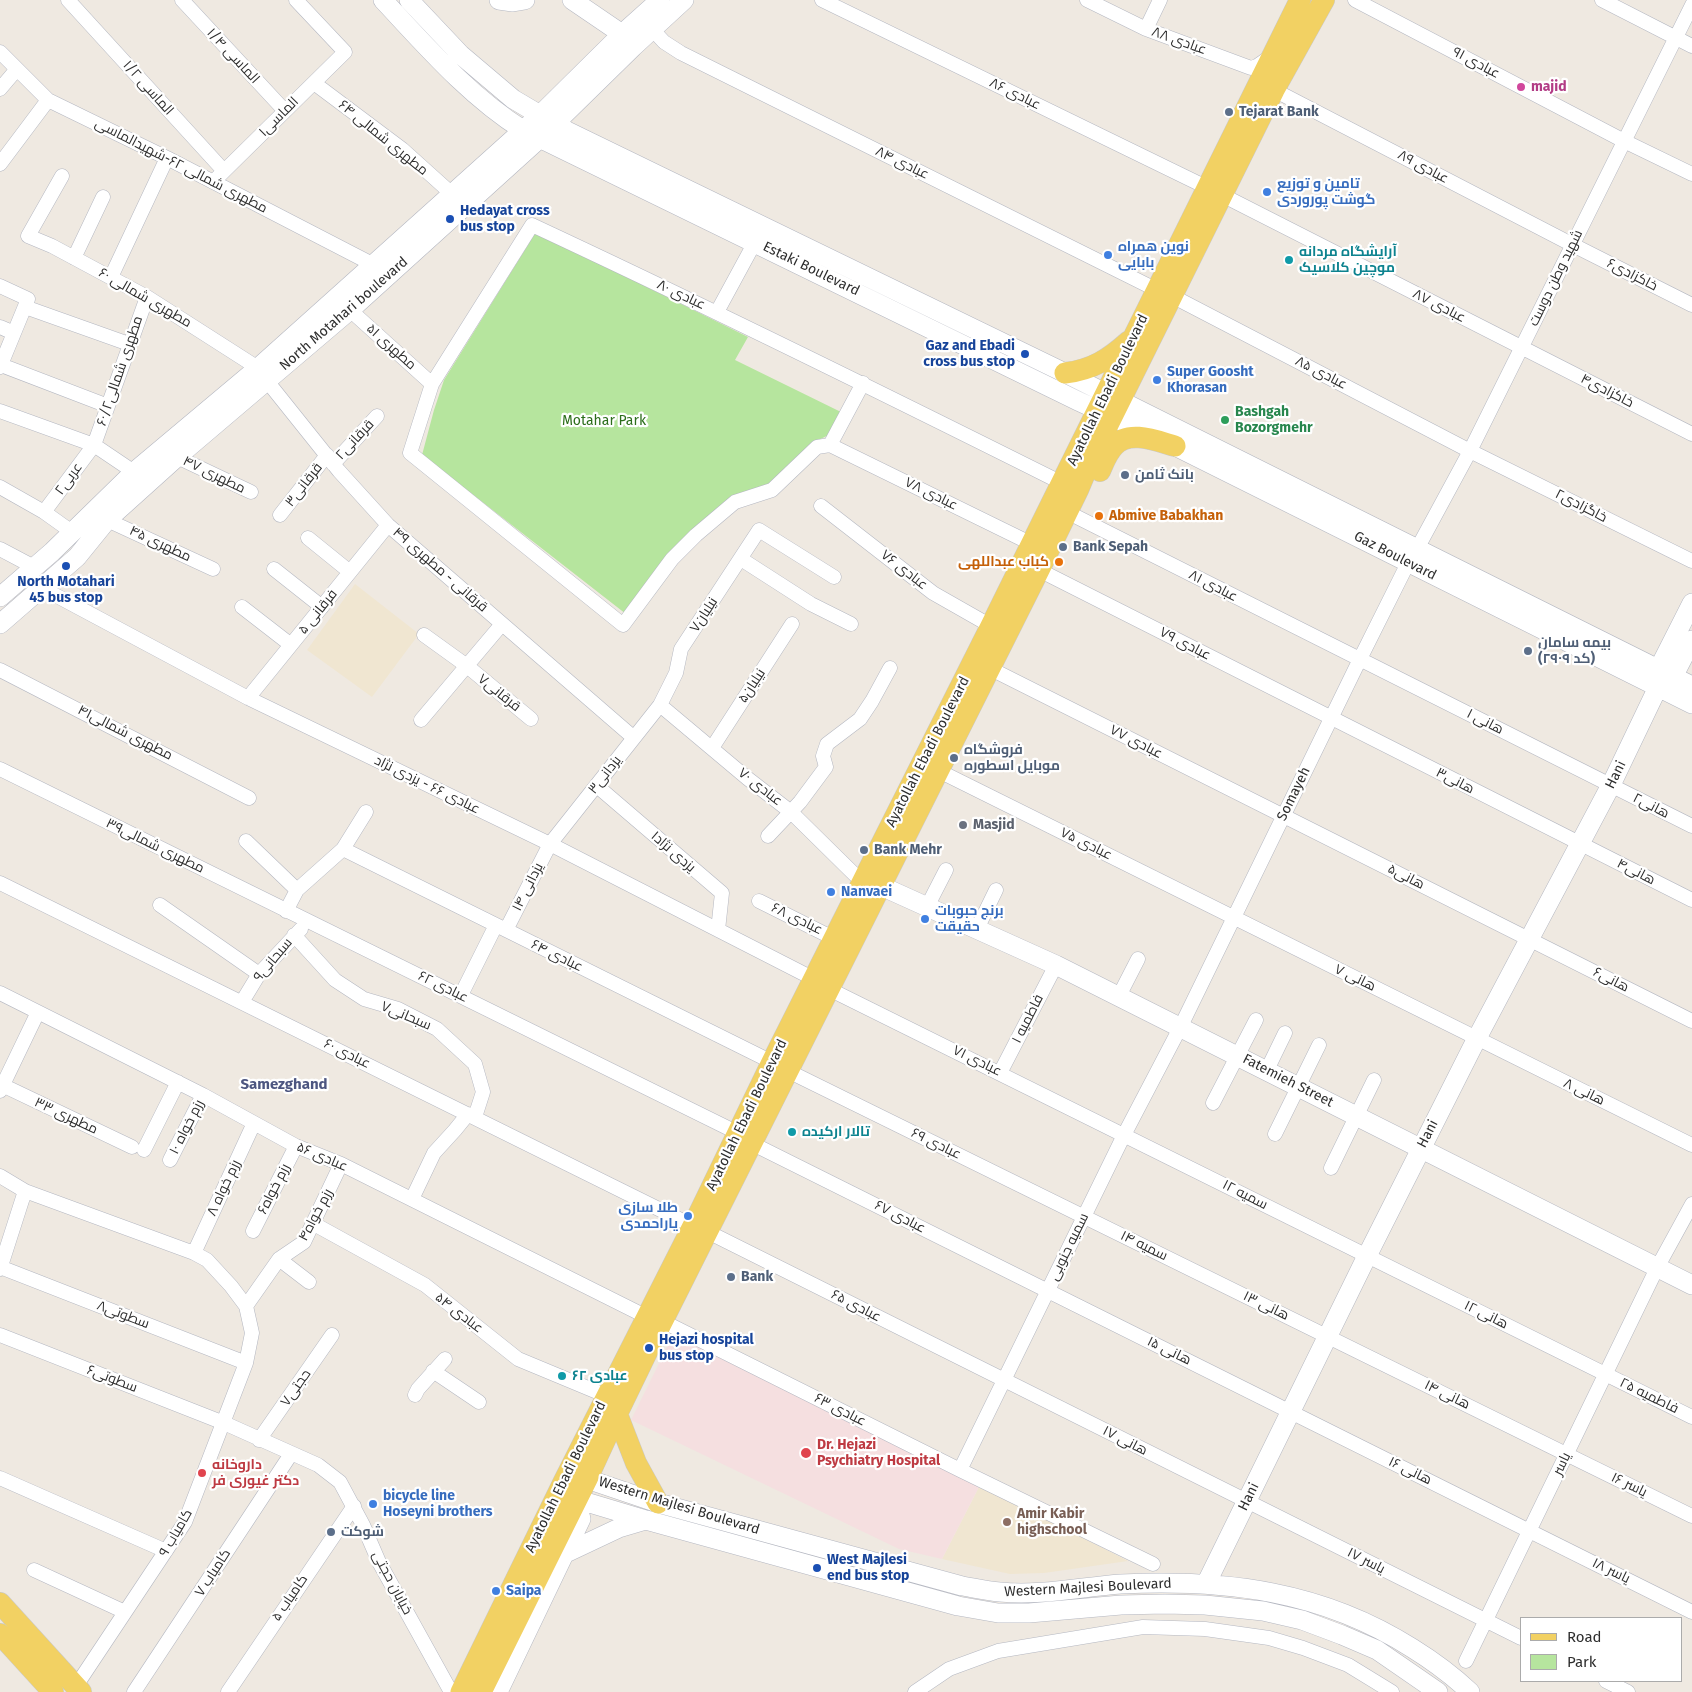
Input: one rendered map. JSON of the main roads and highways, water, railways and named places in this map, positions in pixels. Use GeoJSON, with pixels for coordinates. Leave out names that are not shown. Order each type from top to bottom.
{"type":"FeatureCollection","features":[{"type":"Feature","properties":{"kind":"main road","name":"Estaki Boulevard"},"geometry":{"type":"LineString","coordinates":[[383,0],[446,67],[499,115],[523,130],[755,242],[1109,405]]}},
{"type":"Feature","properties":{"kind":"main road","name":"Estaki Boulevard"},"geometry":{"type":"LineString","coordinates":[[408,0],[461,55],[513,100],[547,119],[1065,373],[1109,405]]}},
{"type":"Feature","properties":{"kind":"main road"},"geometry":{"type":"LineString","coordinates":[[500,0],[513,2],[525,0]]}},
{"type":"Feature","properties":{"kind":"main road"},"geometry":{"type":"LineString","coordinates":[[572,0],[628,40]]}},
{"type":"Feature","properties":{"kind":"main road","name":"North Motahari boulevard"},"geometry":{"type":"LineString","coordinates":[[263,375],[374,265],[452,194],[523,130],[547,119],[628,40],[660,0]]}},
{"type":"Feature","properties":{"kind":"main road","name":"North Motahari boulevard"},"geometry":{"type":"LineString","coordinates":[[628,40],[652,29],[684,0]]}},
{"type":"Feature","properties":{"kind":"main road","name":"Ayatollah Ebadi Boulevard"},"geometry":{"type":"LineString","coordinates":[[1215,191],[1271,56],[1300,0]]}},
{"type":"Feature","properties":{"kind":"main road","name":"Ayatollah Ebadi Boulevard"},"geometry":{"type":"LineString","coordinates":[[1109,405],[1215,191],[1324,0]]}},
{"type":"Feature","properties":{"kind":"main road"},"geometry":{"type":"LineString","coordinates":[[1280,7],[1280,38]]}},
{"type":"Feature","properties":{"kind":"main road"},"geometry":{"type":"LineString","coordinates":[[1250,68],[1280,7]]}},
{"type":"Feature","properties":{"kind":"main road","name":"North Motahari boulevard"},"geometry":{"type":"LineString","coordinates":[[0,624],[76,557],[107,520],[171,452],[263,375],[350,310],[540,138],[547,119]]}},
{"type":"Feature","properties":{"kind":"main road","name":"Ayatollah Ebadi Boulevard"},"geometry":{"type":"LineString","coordinates":[[822,984],[835,938],[1032,544],[1091,458],[1135,335],[1164,293]]}},
{"type":"Feature","properties":{"kind":"main road"},"geometry":{"type":"LineString","coordinates":[[1065,373],[1081,372],[1097,365],[1117,352],[1135,335]]}},
{"type":"Feature","properties":{"kind":"main road","name":"Gaz Boulevard"},"geometry":{"type":"LineString","coordinates":[[1109,405],[1175,446],[1412,556]]}},
{"type":"Feature","properties":{"kind":"main road","name":"Gaz Boulevard"},"geometry":{"type":"LineString","coordinates":[[1109,405],[1412,556],[1663,678],[1692,686]]}},
{"type":"Feature","properties":{"kind":"main road"},"geometry":{"type":"LineString","coordinates":[[1070,486],[1090,481],[1098,474],[1110,451],[1124,439],[1139,437],[1175,446]]}},
{"type":"Feature","properties":{"kind":"main road","name":"North Motahari boulevard"},"geometry":{"type":"LineString","coordinates":[[0,597],[52,552],[134,472],[171,452]]}},
{"type":"Feature","properties":{"kind":"main road","name":"Ayatollah Ebadi Boulevard"},"geometry":{"type":"LineString","coordinates":[[461,1692],[564,1481],[612,1405],[822,984],[881,886],[1067,512],[1070,486]]}},
{"type":"Feature","properties":{"kind":"main road"},"geometry":{"type":"LineString","coordinates":[[1663,678],[1692,603]]}},
{"type":"Feature","properties":{"kind":"main road"},"geometry":{"type":"LineString","coordinates":[[1663,678],[1692,640]]}},
{"type":"Feature","properties":{"kind":"main road","name":"Gaz Boulevard"},"geometry":{"type":"LineString","coordinates":[[1663,678],[1692,704]]}},
{"type":"Feature","properties":{"kind":"main road","name":"Hani"},"geometry":{"type":"LineString","coordinates":[[1206,1584],[1366,1256],[1477,1038],[1611,785],[1663,678]]}},
{"type":"Feature","properties":{"kind":"main road","name":"Fatemieh Street"},"geometry":{"type":"LineString","coordinates":[[881,886],[1056,964],[1692,1285]]}},
{"type":"Feature","properties":{"kind":"main road"},"geometry":{"type":"LineString","coordinates":[[612,1405],[636,1463],[658,1503]]}},
{"type":"Feature","properties":{"kind":"main road","name":"Ayatollah Ebadi Boulevard"},"geometry":{"type":"LineString","coordinates":[[481,1692],[587,1479],[612,1405]]}},
{"type":"Feature","properties":{"kind":"main road","name":"Western Majlesi Boulevard"},"geometry":{"type":"LineString","coordinates":[[564,1481],[587,1479],[658,1503],[962,1586],[1000,1592],[1028,1592],[1120,1584],[1206,1584],[1266,1591],[1308,1600],[1350,1615],[1387,1632],[1426,1657],[1470,1692]]}},
{"type":"Feature","properties":{"kind":"main road"},"geometry":{"type":"LineString","coordinates":[[564,1481],[576,1499]]}},
{"type":"Feature","properties":{"kind":"main road","name":"Ayatollah Ebadi Boulevard"},"geometry":{"type":"LineString","coordinates":[[498,1692],[581,1519],[576,1499]]}},
{"type":"Feature","properties":{"kind":"main road","name":"Western Majlesi Boulevard"},"geometry":{"type":"LineString","coordinates":[[576,1499],[958,1606],[998,1613],[1029,1613],[1121,1605],[1166,1604],[1205,1605],[1270,1613],[1302,1620],[1377,1650],[1438,1692]]}},
{"type":"Feature","properties":{"kind":"main road"},"geometry":{"type":"LineString","coordinates":[[566,1553],[619,1528],[646,1520]]}},
{"type":"Feature","properties":{"kind":"main road"},"geometry":{"type":"LineString","coordinates":[[0,1603],[79,1689]]}},
{"type":"Feature","properties":{"kind":"main road"},"geometry":{"type":"LineString","coordinates":[[0,1634],[53,1692]]}},
{"type":"Feature","properties":{"kind":"place","name":"majid"},"geometry":{"type":"Point","coordinates":[1521,87]}},
{"type":"Feature","properties":{"kind":"place","name":"Tejarat Bank"},"geometry":{"type":"Point","coordinates":[1229,112]}},
{"type":"Feature","properties":{"kind":"place","name":"تامین و توزیع گوشت پوروردی"},"geometry":{"type":"Point","coordinates":[1267,192]}},
{"type":"Feature","properties":{"kind":"place","name":"Hedayat cross bus stop"},"geometry":{"type":"Point","coordinates":[450,219]}},
{"type":"Feature","properties":{"kind":"place","name":"نوین همراه بابایی"},"geometry":{"type":"Point","coordinates":[1108,255]}},
{"type":"Feature","properties":{"kind":"place","name":"آرایشگاه مردانه موچین کلاسیک"},"geometry":{"type":"Point","coordinates":[1289,260]}},
{"type":"Feature","properties":{"kind":"place","name":"Gaz and Ebadi cross bus stop"},"geometry":{"type":"Point","coordinates":[1025,354]}},
{"type":"Feature","properties":{"kind":"place","name":"Super Goosht Khorasan"},"geometry":{"type":"Point","coordinates":[1157,380]}},
{"type":"Feature","properties":{"kind":"place","name":"Bashgah Bozorgmehr"},"geometry":{"type":"Point","coordinates":[1225,420]}},
{"type":"Feature","properties":{"kind":"place","name":"بانک ثامن"},"geometry":{"type":"Point","coordinates":[1125,475]}},
{"type":"Feature","properties":{"kind":"place","name":"Abmive Babakhan"},"geometry":{"type":"Point","coordinates":[1099,516]}},
{"type":"Feature","properties":{"kind":"place","name":"Bank Sepah"},"geometry":{"type":"Point","coordinates":[1063,547]}},
{"type":"Feature","properties":{"kind":"place","name":"کباب عبداللهی"},"geometry":{"type":"Point","coordinates":[1059,562]}},
{"type":"Feature","properties":{"kind":"place","name":"North Motahari 45 bus stop"},"geometry":{"type":"Point","coordinates":[66,566]}},
{"type":"Feature","properties":{"kind":"place","name":"بیمه سامان (کد ۲۹۰۹)"},"geometry":{"type":"Point","coordinates":[1528,651]}},
{"type":"Feature","properties":{"kind":"place","name":"فروشگاه موبایل اسطوره"},"geometry":{"type":"Point","coordinates":[954,758]}},
{"type":"Feature","properties":{"kind":"place","name":"Masjid"},"geometry":{"type":"Point","coordinates":[963,825]}},
{"type":"Feature","properties":{"kind":"place","name":"Bank Mehr"},"geometry":{"type":"Point","coordinates":[864,850]}},
{"type":"Feature","properties":{"kind":"place","name":"Nanvaei"},"geometry":{"type":"Point","coordinates":[831,892]}},
{"type":"Feature","properties":{"kind":"place","name":"برنج حبوبات حقیقت"},"geometry":{"type":"Point","coordinates":[925,919]}},
{"type":"Feature","properties":{"kind":"place","name":"تالار ارکیده"},"geometry":{"type":"Point","coordinates":[792,1132]}},
{"type":"Feature","properties":{"kind":"place","name":"طلا سازی یاراحمدی"},"geometry":{"type":"Point","coordinates":[688,1216]}},
{"type":"Feature","properties":{"kind":"place","name":"Bank"},"geometry":{"type":"Point","coordinates":[731,1277]}},
{"type":"Feature","properties":{"kind":"place","name":"Hejazi hospital bus stop"},"geometry":{"type":"Point","coordinates":[649,1348]}},
{"type":"Feature","properties":{"kind":"place","name":"عبادی ۶۲"},"geometry":{"type":"Point","coordinates":[562,1376]}},
{"type":"Feature","properties":{"kind":"place","name":"Dr. Hejazi Psychiatry Hospital"},"geometry":{"type":"Point","coordinates":[806,1453]}},
{"type":"Feature","properties":{"kind":"place","name":"داروخانه دکتر غیوری فر"},"geometry":{"type":"Point","coordinates":[202,1473]}},
{"type":"Feature","properties":{"kind":"place","name":"bicycle line Hoseyni brothers"},"geometry":{"type":"Point","coordinates":[373,1504]}},
{"type":"Feature","properties":{"kind":"place","name":"Amir Kabir highschool"},"geometry":{"type":"Point","coordinates":[1007,1522]}},
{"type":"Feature","properties":{"kind":"place","name":"شوكت"},"geometry":{"type":"Point","coordinates":[331,1532]}},
{"type":"Feature","properties":{"kind":"place","name":"West Majlesi end bus stop"},"geometry":{"type":"Point","coordinates":[817,1568]}},
{"type":"Feature","properties":{"kind":"place","name":"Saipa"},"geometry":{"type":"Point","coordinates":[496,1591]}},
{"type":"Feature","properties":{"kind":"district","name":"Samezghand"},"geometry":{"type":"Point","coordinates":[284,1085]}},
{"type":"Feature","properties":{"kind":"park label","name":"Motahar Park"},"geometry":{"type":"Point","coordinates":[604,421]}}]}
